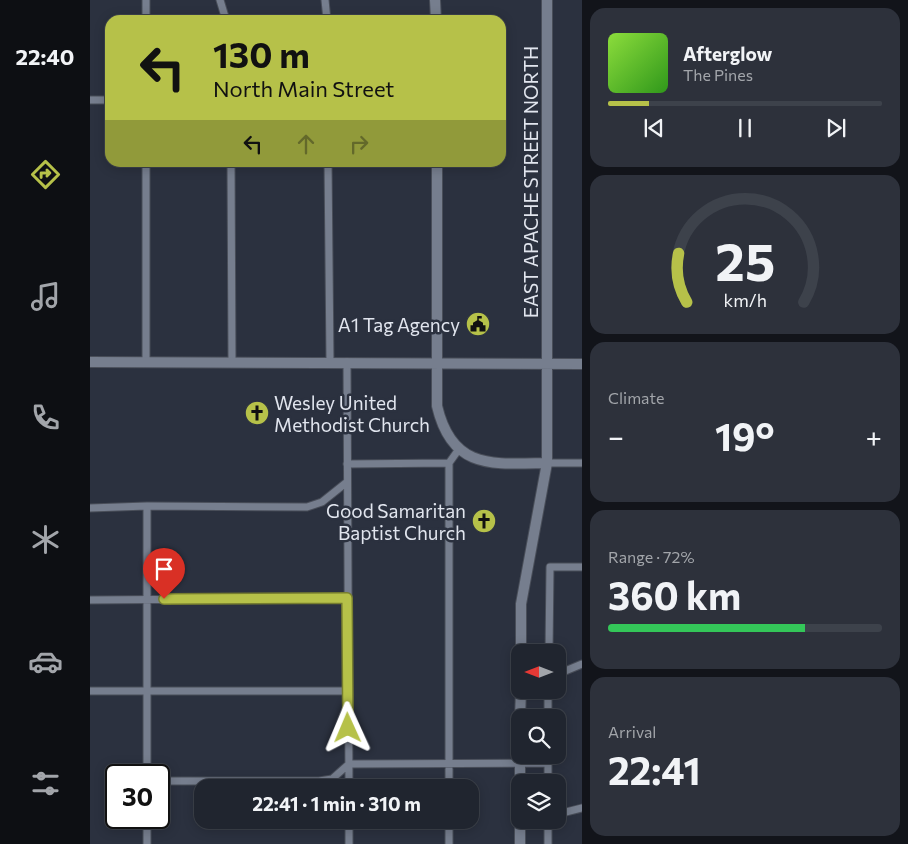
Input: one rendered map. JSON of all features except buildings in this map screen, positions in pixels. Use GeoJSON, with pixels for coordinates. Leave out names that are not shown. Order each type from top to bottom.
{"type":"FeatureCollection","features":[{"type":"Feature","properties":{"kind":"main road"},"geometry":{"type":"LineString","coordinates":[[435,0],[436,15]]}},
{"type":"Feature","properties":{"kind":"main road","name":"EAST APACHE STREET NORTH"},"geometry":{"type":"LineString","coordinates":[[521,644],[521,604],[547,462],[548,0]]}},
{"type":"Feature","properties":{"kind":"main road"},"geometry":{"type":"LineString","coordinates":[[436,167],[437,406],[441,422],[446,434],[459,449],[483,461],[496,463],[547,462]]}},
{"type":"Feature","properties":{"kind":"main road"},"geometry":{"type":"LineString","coordinates":[[90,362],[582,364]]}},
{"type":"Feature","properties":{"kind":"main road"},"geometry":{"type":"LineString","coordinates":[[520,829],[520,844]]}},
{"type":"Feature","properties":{"kind":"street"},"geometry":{"type":"LineString","coordinates":[[146,0],[146,15]]}},
{"type":"Feature","properties":{"kind":"street"},"geometry":{"type":"LineString","coordinates":[[220,0],[224,15]]}},
{"type":"Feature","properties":{"kind":"street"},"geometry":{"type":"LineString","coordinates":[[326,0],[327,15]]}},
{"type":"Feature","properties":{"kind":"street"},"geometry":{"type":"LineString","coordinates":[[90,100],[105,100]]}},
{"type":"Feature","properties":{"kind":"street"},"geometry":{"type":"LineString","coordinates":[[146,167],[146,362]]}},
{"type":"Feature","properties":{"kind":"street"},"geometry":{"type":"LineString","coordinates":[[231,167],[232,362]]}},
{"type":"Feature","properties":{"kind":"street"},"geometry":{"type":"LineString","coordinates":[[328,167],[330,362]]}},
{"type":"Feature","properties":{"kind":"street"},"geometry":{"type":"LineString","coordinates":[[347,362],[349,779]]}},
{"type":"Feature","properties":{"kind":"street"},"geometry":{"type":"LineString","coordinates":[[449,779],[449,462],[459,449]]}},
{"type":"Feature","properties":{"kind":"street"},"geometry":{"type":"LineString","coordinates":[[347,464],[449,462]]}},
{"type":"Feature","properties":{"kind":"street"},"geometry":{"type":"LineString","coordinates":[[547,462],[582,462]]}},
{"type":"Feature","properties":{"kind":"street"},"geometry":{"type":"LineString","coordinates":[[90,508],[148,506],[307,507],[322,502],[347,482]]}},
{"type":"Feature","properties":{"kind":"street"},"geometry":{"type":"LineString","coordinates":[[147,764],[146,599],[148,506]]}},
{"type":"Feature","properties":{"kind":"street"},"geometry":{"type":"LineString","coordinates":[[548,644],[550,567],[582,567]]}},
{"type":"Feature","properties":{"kind":"street"},"geometry":{"type":"LineString","coordinates":[[90,600],[347,598]]}},
{"type":"Feature","properties":{"kind":"street"},"geometry":{"type":"LineString","coordinates":[[566,671],[582,664]]}},
{"type":"Feature","properties":{"kind":"street"},"geometry":{"type":"LineString","coordinates":[[90,690],[347,691]]}},
{"type":"Feature","properties":{"kind":"street"},"geometry":{"type":"LineString","coordinates":[[170,781],[319,781],[332,779],[348,764],[449,764],[511,761]]}},
{"type":"Feature","properties":{"kind":"street"},"geometry":{"type":"LineString","coordinates":[[566,812],[582,808]]}},
{"type":"Feature","properties":{"kind":"street"},"geometry":{"type":"LineString","coordinates":[[147,829],[147,844]]}},
{"type":"Feature","properties":{"kind":"street"},"geometry":{"type":"LineString","coordinates":[[349,829],[349,844]]}},
{"type":"Feature","properties":{"kind":"street"},"geometry":{"type":"LineString","coordinates":[[449,829],[450,844]]}},
{"type":"Feature","properties":{"kind":"street"},"geometry":{"type":"LineString","coordinates":[[548,829],[548,844]]}},
{"type":"Feature","properties":{"kind":"place","name":"A1 Tag Agency"},"geometry":{"type":"Point","coordinates":[478,324]}},
{"type":"Feature","properties":{"kind":"place","name":"Wesley United Methodist Church"},"geometry":{"type":"Point","coordinates":[257,413]}},
{"type":"Feature","properties":{"kind":"place","name":"Good Samaritan Baptist Church"},"geometry":{"type":"Point","coordinates":[484,521]}},
{"type":"Feature","properties":{"kind":"route"},"geometry":{"type":"LineString","coordinates":[[164,599],[347,598],[348,728]]}}]}
